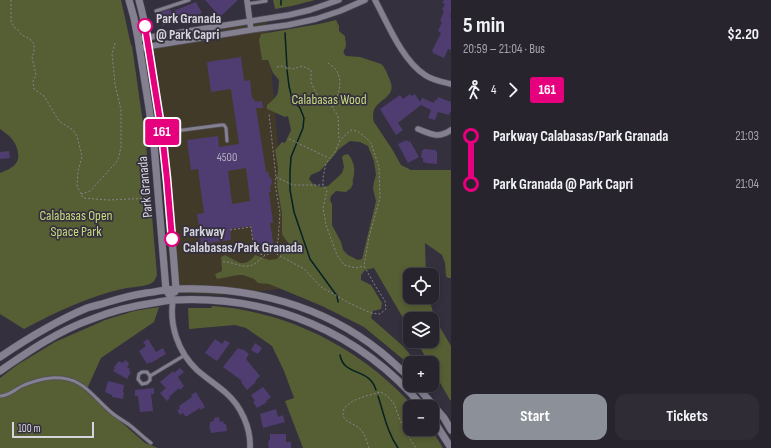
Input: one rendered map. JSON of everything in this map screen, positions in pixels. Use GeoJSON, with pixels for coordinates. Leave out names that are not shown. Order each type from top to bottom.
{"type":"FeatureCollection","features":[{"type":"Feature","properties":{"kind":"street","name":"Park Granada"},"geometry":{"type":"LineString","coordinates":[[129,0],[138,39],[149,108],[159,198],[166,290]]}},
{"type":"Feature","properties":{"kind":"street","name":"Park Granada"},"geometry":{"type":"LineString","coordinates":[[139,0],[148,37],[168,186],[176,289],[171,308],[172,323],[176,337],[185,355],[196,368],[227,394],[240,410],[247,426],[251,444],[250,448]]}},
{"type":"Feature","properties":{"kind":"street"},"geometry":{"type":"LineString","coordinates":[[138,39],[289,15],[310,10],[339,0]]}},
{"type":"Feature","properties":{"kind":"street"},"geometry":{"type":"LineString","coordinates":[[139,48],[288,25],[316,19],[340,11],[365,0]]}},
{"type":"Feature","properties":{"kind":"street"},"geometry":{"type":"LineString","coordinates":[[376,0],[403,53],[413,65],[425,75],[440,82],[451,84]]}},
{"type":"Feature","properties":{"kind":"street"},"geometry":{"type":"LineString","coordinates":[[247,2],[251,30]]}},
{"type":"Feature","properties":{"kind":"street"},"geometry":{"type":"LineString","coordinates":[[418,129],[434,136],[451,130]]}},
{"type":"Feature","properties":{"kind":"street"},"geometry":{"type":"LineString","coordinates":[[0,357],[46,327],[88,308],[129,296],[166,290],[212,288],[250,293],[309,310],[329,319],[362,338],[389,358],[403,371]]}},
{"type":"Feature","properties":{"kind":"street"},"geometry":{"type":"LineString","coordinates":[[166,290],[173,300]]}},
{"type":"Feature","properties":{"kind":"street"},"geometry":{"type":"LineString","coordinates":[[0,371],[52,337],[91,319],[130,307],[173,300],[210,300],[248,304],[307,321],[342,338],[374,360],[404,386],[417,400]]}},
{"type":"Feature","properties":{"kind":"street"},"geometry":{"type":"LineString","coordinates":[[422,392],[444,418],[451,430]]}},
{"type":"Feature","properties":{"kind":"street"},"geometry":{"type":"LineString","coordinates":[[439,429],[451,448]]}},
{"type":"Feature","properties":{"kind":"lane"},"geometry":{"type":"LineString","coordinates":[[168,0],[170,6]]}},
{"type":"Feature","properties":{"kind":"lane"},"geometry":{"type":"LineString","coordinates":[[156,11],[189,0]]}},
{"type":"Feature","properties":{"kind":"lane"},"geometry":{"type":"LineString","coordinates":[[247,2],[266,0]]}},
{"type":"Feature","properties":{"kind":"lane"},"geometry":{"type":"LineString","coordinates":[[152,134],[224,125],[226,128],[227,141]]}},
{"type":"Feature","properties":{"kind":"lane"},"geometry":{"type":"LineString","coordinates":[[150,376],[146,372],[142,372],[138,374],[138,379],[142,384],[147,383],[150,380],[150,376],[185,355]]}},
{"type":"Feature","properties":{"kind":"lane"},"geometry":{"type":"LineString","coordinates":[[0,396],[9,394],[20,387],[41,380],[51,378],[73,381],[88,389],[112,413],[133,427],[151,443]]}},
{"type":"Feature","properties":{"kind":"path"},"geometry":{"type":"LineString","coordinates":[[11,0],[11,21],[14,27],[22,35],[30,39],[34,44],[34,52],[32,57],[36,75],[33,81],[34,89],[44,96],[59,121],[73,130],[78,136],[82,157],[78,172],[77,186],[83,198],[159,198]]}},
{"type":"Feature","properties":{"kind":"path"},"geometry":{"type":"LineString","coordinates":[[81,194],[90,191],[118,160],[122,147],[121,110],[115,84],[112,54],[115,43]]}},
{"type":"Feature","properties":{"kind":"path"},"geometry":{"type":"LineString","coordinates":[[328,63],[336,70],[340,81],[340,90],[333,108]]}},
{"type":"Feature","properties":{"kind":"path"},"geometry":{"type":"LineString","coordinates":[[277,67],[281,66],[293,69],[302,66],[311,70],[311,82],[316,93],[333,108],[338,116],[340,140]]}},
{"type":"Feature","properties":{"kind":"path"},"geometry":{"type":"LineString","coordinates":[[222,262],[241,266],[255,264],[273,252],[278,241],[280,213],[274,184],[276,177],[269,114]]}},
{"type":"Feature","properties":{"kind":"path"},"geometry":{"type":"LineString","coordinates":[[273,252],[304,269],[321,286],[348,303],[371,313],[380,314],[386,309],[385,301],[364,266],[369,237],[380,198],[379,167],[371,143],[357,131],[351,130],[340,140],[335,152],[326,162],[323,185],[327,191],[323,208],[326,225],[337,255],[344,265],[356,268],[364,266]]}},
{"type":"Feature","properties":{"kind":"path"},"geometry":{"type":"LineString","coordinates":[[289,139],[330,158]]}},
{"type":"Feature","properties":{"kind":"path"},"geometry":{"type":"LineString","coordinates":[[276,177],[293,185],[323,185]]}},
{"type":"Feature","properties":{"kind":"path"},"geometry":{"type":"LineString","coordinates":[[230,230],[251,227],[254,251],[265,256]]}},
{"type":"Feature","properties":{"kind":"path"},"geometry":{"type":"LineString","coordinates":[[370,448],[360,429],[348,422],[344,418],[343,414],[346,405],[351,401],[380,392],[389,398],[394,404],[404,428],[416,448]]}},
{"type":"Feature","properties":{"kind":"shaded area"},"geometry":{"type":"Polygon","coordinates":[[[267,22],[291,288],[220,295],[172,293],[157,117],[143,41],[267,22]]]}},
{"type":"Feature","properties":{"kind":"green space","name":"Calabasas Open Space Park"},"geometry":{"type":"Polygon","coordinates":[[[0,0],[121,0],[132,46],[146,144],[157,275],[152,283],[96,296],[60,311],[24,329],[0,314],[0,173],[15,165],[18,154],[14,142],[0,129],[0,0]]]}},
{"type":"Feature","properties":{"kind":"green space"},"geometry":{"type":"Polygon","coordinates":[[[273,0],[315,0],[275,9],[273,0]]]}},
{"type":"Feature","properties":{"kind":"green space","name":"Calabasas Wood"},"geometry":{"type":"Polygon","coordinates":[[[336,20],[339,26],[339,31],[345,36],[346,45],[344,52],[346,56],[360,57],[381,64],[385,68],[392,86],[391,91],[388,96],[375,108],[373,114],[374,122],[401,165],[411,170],[451,170],[451,278],[446,276],[445,263],[442,255],[425,243],[426,268],[403,268],[403,304],[431,304],[433,312],[403,312],[403,318],[374,268],[365,270],[361,275],[361,280],[371,285],[382,303],[381,309],[373,311],[371,318],[403,346],[403,348],[411,356],[403,356],[403,359],[364,327],[322,306],[269,284],[258,283],[254,279],[243,275],[217,279],[215,274],[222,271],[221,257],[225,255],[238,262],[244,263],[248,262],[255,255],[269,260],[277,259],[283,251],[288,248],[288,243],[282,234],[282,214],[277,185],[278,167],[275,150],[282,142],[285,143],[291,130],[288,116],[285,117],[267,109],[267,105],[277,94],[279,80],[273,73],[268,60],[262,60],[259,40],[261,34],[336,20]],[[350,141],[339,149],[320,171],[311,175],[309,179],[313,184],[321,187],[328,186],[342,173],[344,167],[342,157],[348,154],[354,166],[353,184],[346,192],[336,191],[331,196],[332,225],[341,242],[343,250],[348,255],[358,260],[362,259],[376,201],[373,189],[376,175],[374,161],[368,146],[360,142],[350,141]]]}},
{"type":"Feature","properties":{"kind":"green space"},"geometry":{"type":"Polygon","coordinates":[[[212,306],[240,309],[275,318],[312,332],[346,350],[378,373],[407,400],[403,400],[403,436],[435,436],[443,448],[303,448],[285,401],[294,398],[284,371],[272,346],[246,328],[235,325],[189,329],[188,308],[211,308],[212,306]]]}},
{"type":"Feature","properties":{"kind":"green space"},"geometry":{"type":"Polygon","coordinates":[[[159,307],[154,322],[101,358],[86,391],[145,443],[158,448],[0,448],[0,378],[17,365],[55,342],[105,320],[134,311],[159,307]]]}},
{"type":"Feature","properties":{"kind":"green space","name":"Calabasas Wood"},"geometry":{"type":"Polygon","coordinates":[[[439,326],[451,346],[451,400],[439,381],[439,356],[425,356],[420,348],[439,348],[439,326]]]}},
{"type":"Feature","properties":{"kind":"building"},"geometry":{"type":"Polygon","coordinates":[[[205,0],[238,0],[220,17],[205,0]]]}},
{"type":"Feature","properties":{"kind":"building"},"geometry":{"type":"Polygon","coordinates":[[[444,0],[451,0],[451,50],[448,49],[444,58],[433,53],[432,51],[441,33],[438,31],[442,22],[440,21],[444,11],[442,10],[445,4],[442,3],[444,0]]]}},
{"type":"Feature","properties":{"kind":"building"},"geometry":{"type":"Polygon","coordinates":[[[196,2],[202,13],[176,24],[174,21],[163,26],[157,14],[170,9],[171,12],[196,2]]]}},
{"type":"Feature","properties":{"kind":"building"},"geometry":{"type":"Polygon","coordinates":[[[241,57],[244,81],[250,80],[252,99],[254,98],[255,102],[262,101],[263,108],[256,108],[266,172],[268,172],[272,183],[270,187],[271,192],[269,192],[273,223],[270,223],[274,247],[255,250],[251,226],[230,229],[231,240],[201,244],[197,214],[204,213],[198,169],[191,170],[187,140],[218,136],[219,147],[239,144],[231,89],[211,92],[207,62],[241,57]],[[246,168],[228,171],[232,204],[250,201],[246,168]]]}},
{"type":"Feature","properties":{"kind":"building"},"geometry":{"type":"Polygon","coordinates":[[[410,94],[412,96],[415,94],[420,102],[422,98],[434,103],[438,97],[451,102],[451,113],[450,112],[449,115],[438,112],[435,120],[428,118],[431,110],[421,105],[398,123],[403,130],[396,135],[380,109],[400,95],[403,99],[410,94]]]}},
{"type":"Feature","properties":{"kind":"building"},"geometry":{"type":"Polygon","coordinates":[[[407,140],[408,142],[410,141],[419,157],[408,163],[398,144],[407,140]]]}},
{"type":"Feature","properties":{"kind":"building"},"geometry":{"type":"Polygon","coordinates":[[[422,150],[436,150],[437,164],[423,162],[423,158],[421,158],[422,150]]]}},
{"type":"Feature","properties":{"kind":"building"},"geometry":{"type":"Polygon","coordinates":[[[9,151],[10,158],[0,159],[0,152],[9,151]]]}},
{"type":"Feature","properties":{"kind":"building"},"geometry":{"type":"Polygon","coordinates":[[[148,339],[156,352],[163,348],[166,354],[147,364],[139,351],[146,346],[143,342],[148,339]]]}},
{"type":"Feature","properties":{"kind":"building"},"geometry":{"type":"Polygon","coordinates":[[[215,339],[222,344],[225,340],[230,343],[217,361],[205,353],[215,339]]]}},
{"type":"Feature","properties":{"kind":"building"},"geometry":{"type":"Polygon","coordinates":[[[255,343],[262,348],[258,354],[251,350],[255,343]]]}},
{"type":"Feature","properties":{"kind":"building"},"geometry":{"type":"Polygon","coordinates":[[[238,348],[249,354],[246,359],[260,376],[247,390],[241,382],[242,381],[223,367],[238,348]]]}},
{"type":"Feature","properties":{"kind":"building"},"geometry":{"type":"Polygon","coordinates":[[[125,360],[129,363],[127,367],[131,372],[127,379],[113,371],[115,368],[114,367],[119,361],[123,363],[125,360]]]}},
{"type":"Feature","properties":{"kind":"building"},"geometry":{"type":"Polygon","coordinates":[[[180,368],[184,372],[178,377],[184,386],[180,390],[179,388],[169,397],[170,398],[167,401],[160,393],[166,388],[160,382],[173,371],[174,373],[180,368]]]}},
{"type":"Feature","properties":{"kind":"building"},"geometry":{"type":"Polygon","coordinates":[[[108,381],[124,385],[123,399],[112,397],[112,395],[105,392],[108,381]]]}},
{"type":"Feature","properties":{"kind":"building"},"geometry":{"type":"Polygon","coordinates":[[[263,387],[271,397],[266,401],[267,402],[257,408],[251,395],[263,387]]]}},
{"type":"Feature","properties":{"kind":"building"},"geometry":{"type":"Polygon","coordinates":[[[154,388],[154,394],[151,394],[153,411],[140,412],[138,396],[135,396],[135,390],[154,388]]]}},
{"type":"Feature","properties":{"kind":"building"},"geometry":{"type":"Polygon","coordinates":[[[196,392],[205,407],[201,410],[200,408],[187,416],[183,413],[180,415],[177,410],[180,409],[179,406],[192,397],[191,395],[196,392]]]}},
{"type":"Feature","properties":{"kind":"building"},"geometry":{"type":"Polygon","coordinates":[[[276,409],[278,417],[283,415],[285,422],[263,428],[260,414],[276,409]]]}},
{"type":"Feature","properties":{"kind":"building"},"geometry":{"type":"Polygon","coordinates":[[[219,417],[220,422],[223,421],[224,424],[226,424],[227,431],[211,433],[209,425],[210,422],[214,421],[214,418],[219,417]]]}},
{"type":"Feature","properties":{"kind":"building"},"geometry":{"type":"Polygon","coordinates":[[[270,434],[286,434],[286,442],[291,442],[291,448],[269,448],[268,443],[270,440],[270,434]]]}},
{"type":"Feature","properties":{"kind":"waterway"},"geometry":{"type":"LineString","coordinates":[[281,0],[281,5]]}},
{"type":"Feature","properties":{"kind":"waterway"},"geometry":{"type":"LineString","coordinates":[[285,33],[287,67]]}},
{"type":"Feature","properties":{"kind":"waterway"},"geometry":{"type":"LineString","coordinates":[[287,70],[292,99],[300,108],[304,118],[303,128],[291,157],[290,190],[294,212],[310,259],[337,296],[338,302]]}},
{"type":"Feature","properties":{"kind":"waterway"},"geometry":{"type":"LineString","coordinates":[[340,355],[342,362],[346,367],[368,378],[373,383],[376,390]]}},
{"type":"Feature","properties":{"kind":"waterway"},"geometry":{"type":"LineString","coordinates":[[378,396],[388,429],[398,448]]}},
{"type":"Feature","properties":{"kind":"bus line","name":"161"},"geometry":{"type":"LineString","coordinates":[[145,26],[148,37],[162,133],[172,239]]}},
{"type":"Feature","properties":{"kind":"place","name":"Park Granada @ Park Capri"},"geometry":{"type":"Point","coordinates":[145,26]}},
{"type":"Feature","properties":{"kind":"place","name":"Parkway Calabasas/Park Granada"},"geometry":{"type":"Point","coordinates":[172,239]}}]}
